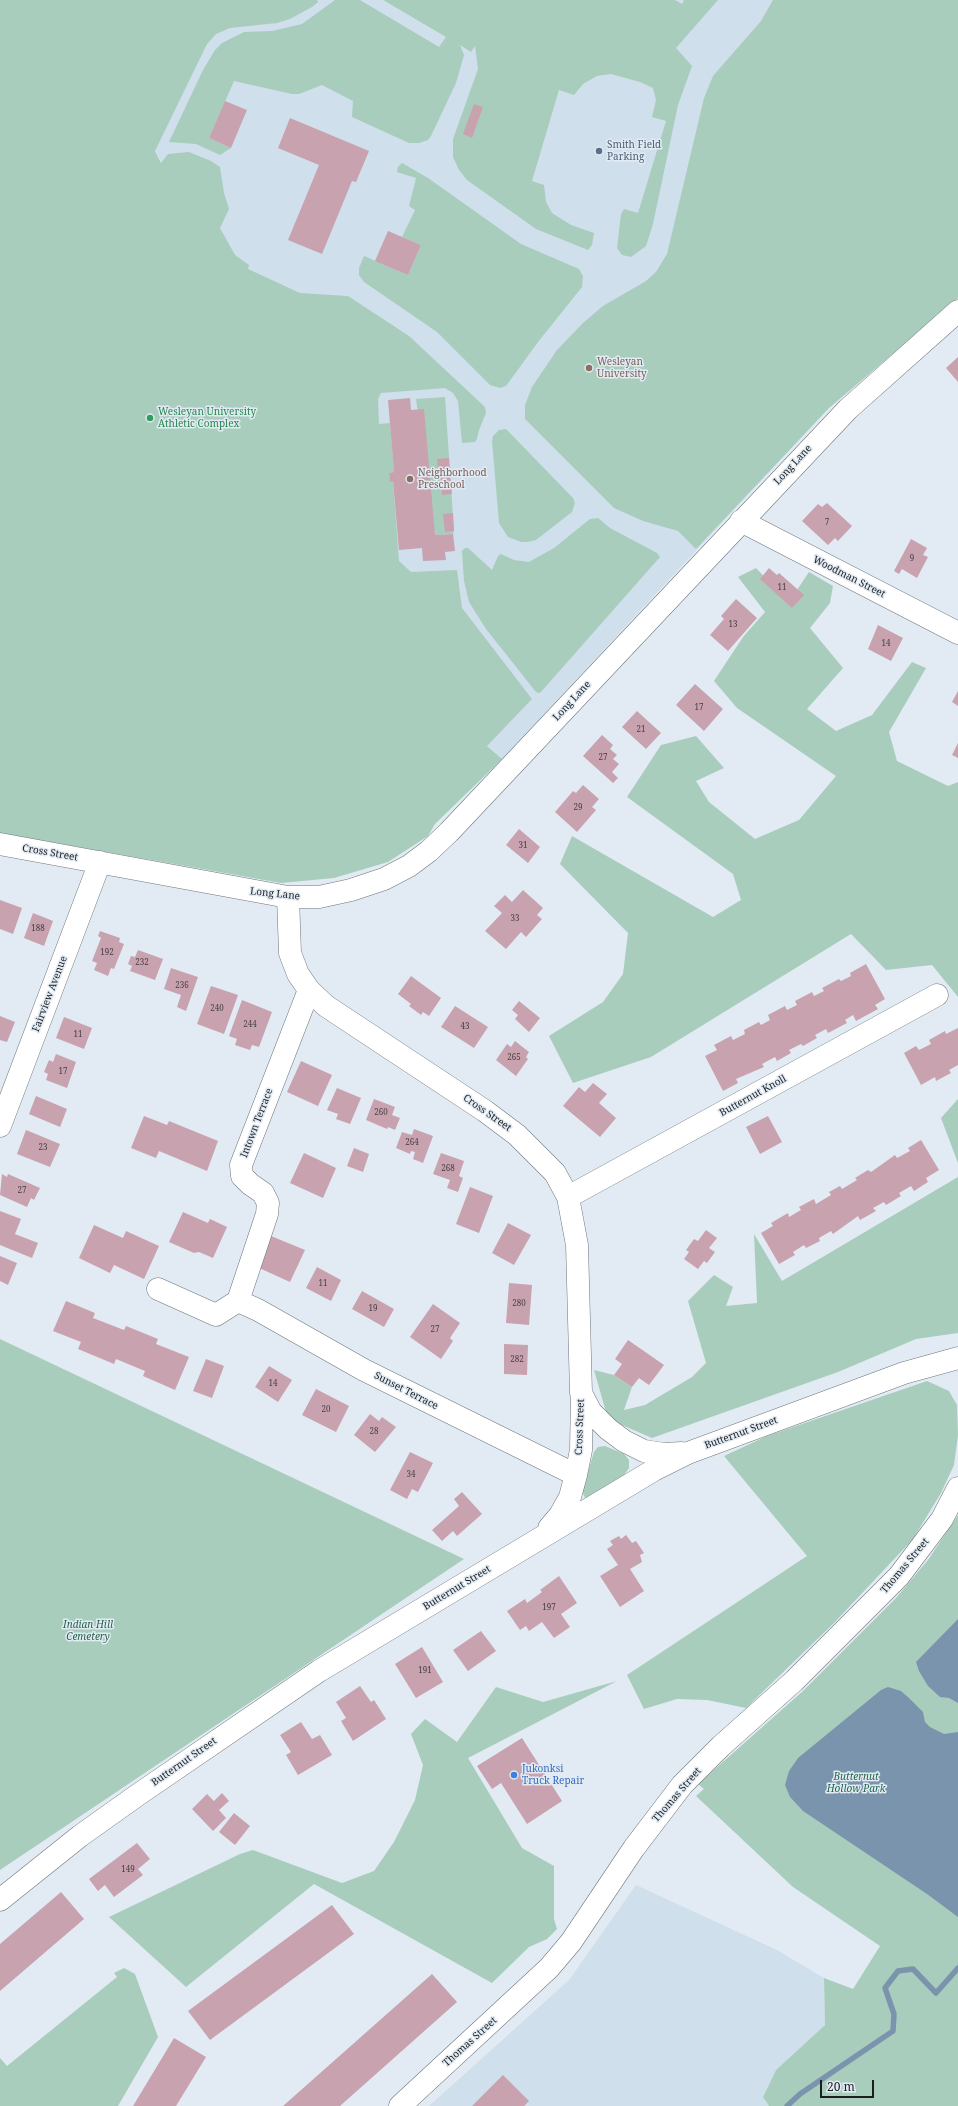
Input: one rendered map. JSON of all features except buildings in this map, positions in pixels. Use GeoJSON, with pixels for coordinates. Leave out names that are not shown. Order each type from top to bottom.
{"type":"FeatureCollection","features":[{"type":"Feature","properties":{"kind":"street","name":"Long Lane"},"geometry":{"type":"LineString","coordinates":[[100,862],[254,893],[288,898],[319,897],[351,890],[384,879],[409,866],[429,851],[848,409],[958,311]]}},
{"type":"Feature","properties":{"kind":"street","name":"Woodman Street"},"geometry":{"type":"LineString","coordinates":[[741,521],[958,633]]}},
{"type":"Feature","properties":{"kind":"street","name":"Cross Street"},"geometry":{"type":"LineString","coordinates":[[0,844],[100,862]]}},
{"type":"Feature","properties":{"kind":"street","name":"Fairview Avenue"},"geometry":{"type":"LineString","coordinates":[[0,1126],[100,862]]}},
{"type":"Feature","properties":{"kind":"street","name":"Cross Street"},"geometry":{"type":"LineString","coordinates":[[288,898],[288,934],[290,953],[298,974],[308,990],[326,1006],[485,1111],[517,1135],[555,1173],[568,1197],[577,1244],[582,1393],[582,1442],[570,1498],[560,1515],[533,1543]]}},
{"type":"Feature","properties":{"kind":"street","name":"Intown Terrace"},"geometry":{"type":"LineString","coordinates":[[238,1301],[267,1214],[268,1203],[263,1193],[242,1176],[241,1165],[308,990]]}},
{"type":"Feature","properties":{"kind":"street","name":"Butternut Knoll"},"geometry":{"type":"LineString","coordinates":[[568,1197],[937,995]]}},
{"type":"Feature","properties":{"kind":"street"},"geometry":{"type":"LineString","coordinates":[[158,1289],[216,1315],[238,1301]]}},
{"type":"Feature","properties":{"kind":"street","name":"Sunset Terrace"},"geometry":{"type":"LineString","coordinates":[[238,1301],[258,1310],[364,1370],[576,1474]]}},
{"type":"Feature","properties":{"kind":"street","name":"Butternut Street"},"geometry":{"type":"LineString","coordinates":[[0,1900],[80,1836],[325,1667],[622,1488],[688,1453],[904,1373],[958,1358]]}},
{"type":"Feature","properties":{"kind":"street","name":"Cross Street"},"geometry":{"type":"LineString","coordinates":[[582,1393],[591,1412],[608,1429],[624,1441],[644,1451],[664,1454],[688,1453]]}},
{"type":"Feature","properties":{"kind":"street","name":"Thomas Street"},"geometry":{"type":"LineString","coordinates":[[400,2106],[549,1968],[571,1942],[634,1848],[682,1785],[721,1746],[794,1681],[894,1581],[923,1547],[942,1519],[958,1488]]}},
{"type":"Feature","properties":{"kind":"shaded area","name":"Wesleyan University"},"geometry":{"type":"Polygon","coordinates":[[[226,0],[383,0],[471,51],[501,0],[958,0],[958,298],[829,408],[502,759],[487,746],[209,260],[152,144],[226,0]]]}},
{"type":"Feature","properties":{"kind":"shaded area"},"geometry":{"type":"Polygon","coordinates":[[[636,1885],[777,1950],[824,1978],[825,2025],[776,2070],[763,2097],[769,2106],[429,2106],[569,1980],[636,1885]]]}},
{"type":"Feature","properties":{"kind":"green space","name":"Wesleyan University Athletic Complex"},"geometry":{"type":"Polygon","coordinates":[[[0,0],[317,0],[318,2],[290,19],[277,23],[230,28],[216,34],[207,44],[155,151],[161,163],[168,154],[189,152],[211,161],[220,167],[224,193],[229,209],[220,228],[235,255],[249,265],[248,269],[300,293],[348,296],[409,336],[485,407],[486,413],[477,439],[475,442],[462,443],[458,401],[453,393],[445,388],[381,393],[378,399],[379,424],[390,423],[394,472],[389,473],[390,481],[393,481],[399,561],[411,572],[457,570],[462,608],[532,699],[487,746],[502,759],[435,824],[428,836],[388,862],[334,878],[281,883],[0,833],[0,0]]]}},
{"type":"Feature","properties":{"kind":"green space"},"geometry":{"type":"Polygon","coordinates":[[[335,0],[360,0],[439,47],[446,37],[383,0],[675,0],[682,4],[684,0],[718,0],[676,48],[692,66],[678,105],[653,224],[646,246],[631,257],[622,255],[617,248],[621,214],[624,209],[638,213],[666,121],[652,117],[656,100],[653,88],[640,82],[611,74],[597,76],[583,84],[574,95],[559,90],[532,181],[544,185],[546,202],[552,213],[571,225],[594,233],[592,245],[588,250],[536,229],[467,180],[459,170],[453,157],[453,139],[478,69],[475,46],[471,52],[460,45],[464,55],[456,83],[431,136],[428,140],[419,143],[409,143],[352,117],[353,101],[322,85],[299,94],[292,94],[234,81],[209,138],[231,148],[220,155],[196,144],[169,142],[203,70],[215,50],[222,43],[244,32],[272,31],[302,24],[335,0]]]}},
{"type":"Feature","properties":{"kind":"green space"},"geometry":{"type":"Polygon","coordinates":[[[773,0],[958,0],[958,298],[829,408],[696,549],[678,531],[643,521],[614,508],[525,419],[525,405],[532,387],[557,350],[583,323],[603,306],[646,281],[656,272],[667,254],[704,98],[713,76],[761,21],[773,0]]]}},
{"type":"Feature","properties":{"kind":"green space"},"geometry":{"type":"Polygon","coordinates":[[[402,163],[428,178],[521,244],[579,269],[583,276],[582,287],[538,342],[506,386],[500,388],[490,385],[437,332],[364,282],[359,275],[359,268],[364,256],[408,275],[421,245],[402,237],[415,210],[409,206],[416,178],[397,172],[398,167],[402,163]]]}},
{"type":"Feature","properties":{"kind":"green space"},"geometry":{"type":"Polygon","coordinates":[[[445,397],[454,531],[453,534],[435,535],[416,399],[445,397]]]}},
{"type":"Feature","properties":{"kind":"green space"},"geometry":{"type":"Polygon","coordinates":[[[506,429],[573,498],[575,503],[572,512],[536,540],[528,542],[521,542],[508,537],[499,523],[492,441],[493,436],[499,430],[506,429]]]}},
{"type":"Feature","properties":{"kind":"green space"},"geometry":{"type":"Polygon","coordinates":[[[598,518],[610,528],[657,553],[660,557],[540,693],[536,692],[486,629],[469,602],[464,581],[462,551],[465,548],[468,548],[492,570],[498,556],[501,554],[514,560],[529,562],[554,548],[590,519],[598,518]]]}},
{"type":"Feature","properties":{"kind":"green space"},"geometry":{"type":"Polygon","coordinates":[[[756,568],[789,602],[809,572],[833,586],[830,603],[810,628],[843,668],[807,709],[836,731],[872,715],[912,662],[926,668],[889,732],[897,761],[948,786],[958,782],[958,997],[932,965],[886,970],[851,934],[651,1057],[573,1083],[549,1036],[603,1002],[623,974],[628,933],[560,864],[572,836],[713,917],[741,900],[733,874],[627,797],[661,745],[696,736],[724,768],[696,781],[709,802],[755,839],[799,820],[836,776],[737,708],[714,681],[743,637],[765,612],[738,577],[756,568]]]}},
{"type":"Feature","properties":{"kind":"green space"},"geometry":{"type":"Polygon","coordinates":[[[958,1099],[958,1163],[941,1118],[958,1099]]]}},
{"type":"Feature","properties":{"kind":"green space"},"geometry":{"type":"Polygon","coordinates":[[[958,1177],[958,1333],[916,1339],[838,1372],[652,1438],[608,1419],[594,1370],[614,1375],[632,1387],[624,1410],[645,1405],[692,1377],[706,1363],[688,1301],[714,1275],[733,1287],[726,1306],[757,1303],[754,1234],[782,1281],[958,1177]]]}},
{"type":"Feature","properties":{"kind":"green space","name":"Indian Hill Cemetery"},"geometry":{"type":"Polygon","coordinates":[[[0,1339],[464,1559],[0,1870],[0,1339]]]}},
{"type":"Feature","properties":{"kind":"green space"},"geometry":{"type":"Polygon","coordinates":[[[927,1381],[949,1391],[957,1405],[958,1435],[954,1465],[941,1493],[913,1539],[834,1623],[746,1708],[707,1700],[677,1699],[644,1709],[627,1675],[807,1556],[724,1456],[767,1436],[927,1381]]]}},
{"type":"Feature","properties":{"kind":"green space"},"geometry":{"type":"Polygon","coordinates":[[[605,1446],[624,1454],[629,1460],[629,1468],[624,1475],[585,1498],[582,1491],[594,1452],[598,1447],[605,1446]]]}},
{"type":"Feature","properties":{"kind":"green space","name":"Butternut Hollow Park"},"geometry":{"type":"Polygon","coordinates":[[[958,1515],[958,2106],[769,2106],[763,2097],[776,2070],[825,2025],[824,1978],[853,1989],[880,1946],[793,1887],[696,1796],[704,1789],[698,1784],[803,1691],[896,1598],[928,1560],[958,1515]]]}},
{"type":"Feature","properties":{"kind":"green space"},"geometry":{"type":"Polygon","coordinates":[[[617,1681],[468,1758],[522,1848],[554,1866],[554,1919],[557,1929],[547,1939],[529,1947],[492,1983],[314,1884],[186,1987],[109,1917],[240,1854],[253,1850],[342,1883],[374,1871],[394,1842],[415,1800],[423,1765],[411,1734],[425,1719],[457,1742],[496,1687],[543,1702],[617,1681]]]}},
{"type":"Feature","properties":{"kind":"green space"},"geometry":{"type":"Polygon","coordinates":[[[124,1968],[135,1974],[158,2037],[118,2106],[0,2106],[0,2058],[7,2066],[117,1977],[114,1973],[124,1968]]]}},
{"type":"Feature","properties":{"kind":"water"},"geometry":{"type":"Polygon","coordinates":[[[958,1619],[958,1703],[949,1698],[940,1697],[928,1686],[919,1671],[916,1662],[958,1619]]]}},
{"type":"Feature","properties":{"kind":"water"},"geometry":{"type":"Polygon","coordinates":[[[888,1687],[901,1691],[909,1698],[923,1712],[925,1722],[930,1727],[944,1734],[958,1732],[958,1917],[927,1894],[803,1811],[790,1797],[785,1785],[789,1771],[798,1758],[881,1690],[888,1687]]]}},
{"type":"Feature","properties":{"kind":"waterway"},"geometry":{"type":"LineString","coordinates":[[787,2106],[800,2094],[893,2031],[894,2014],[885,1988],[898,1971],[913,1969],[936,1993],[958,1968]]}},
{"type":"Feature","properties":{"kind":"place","name":"Smith Field Parking"},"geometry":{"type":"Point","coordinates":[599,151]}},
{"type":"Feature","properties":{"kind":"place","name":"Wesleyan University"},"geometry":{"type":"Point","coordinates":[589,368]}},
{"type":"Feature","properties":{"kind":"place","name":"Wesleyan University Athletic Complex"},"geometry":{"type":"Point","coordinates":[150,418]}},
{"type":"Feature","properties":{"kind":"place","name":"Neighborhood Preschool"},"geometry":{"type":"Point","coordinates":[410,479]}},
{"type":"Feature","properties":{"kind":"place","name":"Jukonksi Truck Repair"},"geometry":{"type":"Point","coordinates":[514,1775]}}]}
